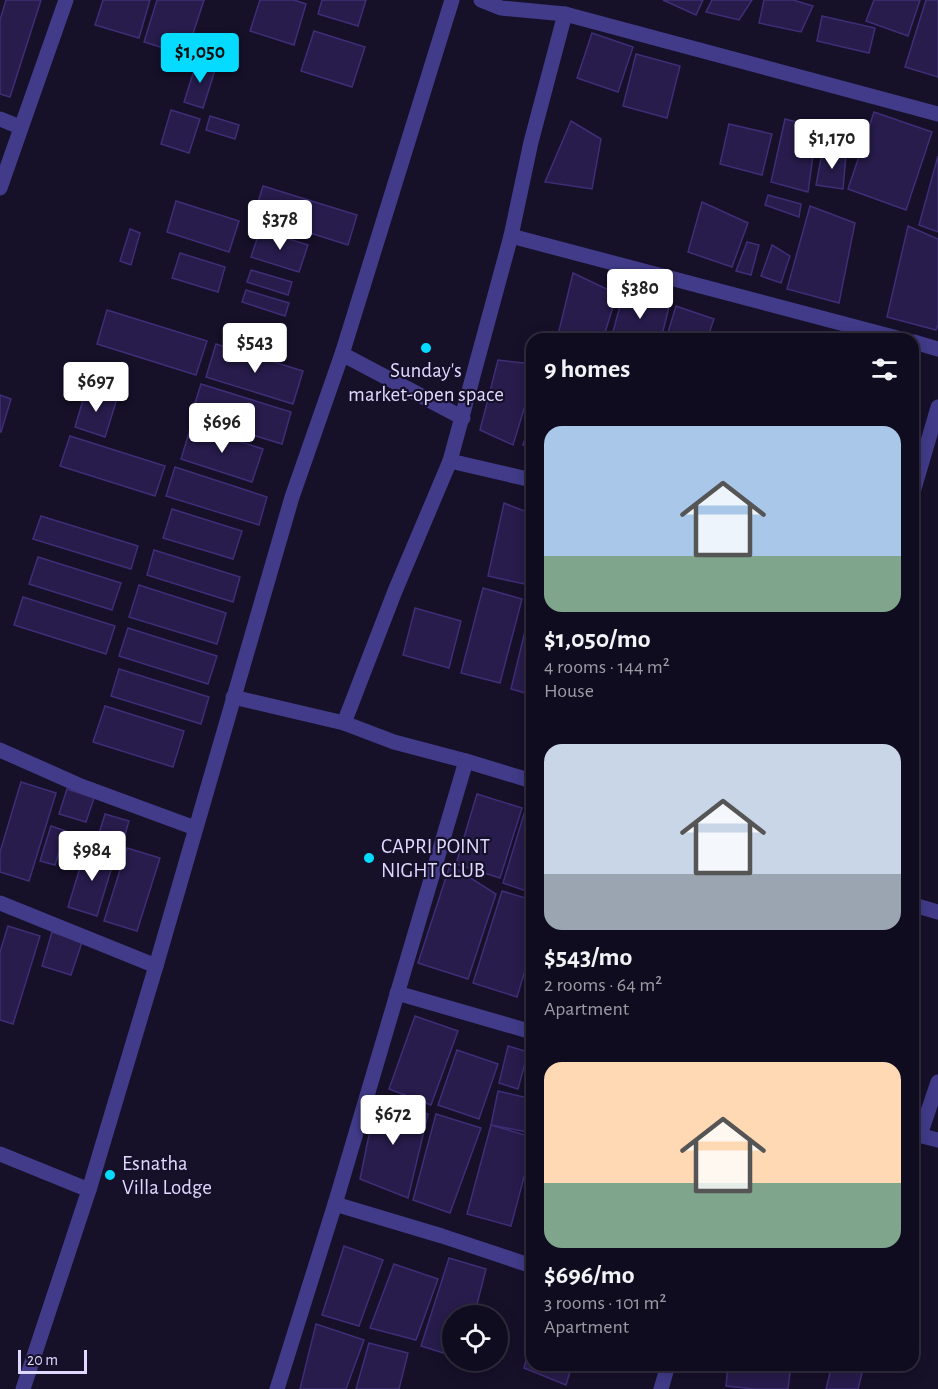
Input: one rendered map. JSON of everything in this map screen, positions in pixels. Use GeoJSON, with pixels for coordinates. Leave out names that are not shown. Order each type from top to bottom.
{"type":"FeatureCollection","features":[{"type":"Feature","properties":{"kind":"street"},"geometry":{"type":"LineString","coordinates":[[0,188],[66,0]]}},
{"type":"Feature","properties":{"kind":"street"},"geometry":{"type":"LineString","coordinates":[[23,1389],[89,1190],[292,496],[342,354],[452,0]]}},
{"type":"Feature","properties":{"kind":"street"},"geometry":{"type":"LineString","coordinates":[[481,0],[501,8],[565,14],[938,114]]}},
{"type":"Feature","properties":{"kind":"street"},"geometry":{"type":"LineString","coordinates":[[344,723],[395,591],[450,461],[511,236],[531,142],[565,14]]}},
{"type":"Feature","properties":{"kind":"street"},"geometry":{"type":"LineString","coordinates":[[0,119],[20,127]]}},
{"type":"Feature","properties":{"kind":"street"},"geometry":{"type":"LineString","coordinates":[[511,236],[878,333]]}},
{"type":"Feature","properties":{"kind":"street"},"geometry":{"type":"LineString","coordinates":[[919,343],[938,349]]}},
{"type":"Feature","properties":{"kind":"street"},"geometry":{"type":"LineString","coordinates":[[342,354],[463,418]]}},
{"type":"Feature","properties":{"kind":"street"},"geometry":{"type":"LineString","coordinates":[[919,472],[938,407]]}},
{"type":"Feature","properties":{"kind":"street"},"geometry":{"type":"LineString","coordinates":[[450,461],[526,479]]}},
{"type":"Feature","properties":{"kind":"street"},"geometry":{"type":"LineString","coordinates":[[233,697],[344,723],[394,742],[526,779]]}},
{"type":"Feature","properties":{"kind":"street"},"geometry":{"type":"LineString","coordinates":[[0,750],[81,786],[195,828]]}},
{"type":"Feature","properties":{"kind":"street"},"geometry":{"type":"LineString","coordinates":[[277,1389],[335,1204],[466,761]]}},
{"type":"Feature","properties":{"kind":"street"},"geometry":{"type":"LineString","coordinates":[[0,903],[156,966]]}},
{"type":"Feature","properties":{"kind":"street"},"geometry":{"type":"LineString","coordinates":[[919,906],[938,912]]}},
{"type":"Feature","properties":{"kind":"street"},"geometry":{"type":"LineString","coordinates":[[397,993],[526,1030]]}},
{"type":"Feature","properties":{"kind":"street"},"geometry":{"type":"LineString","coordinates":[[919,1130],[938,1082]]}},
{"type":"Feature","properties":{"kind":"street"},"geometry":{"type":"LineString","coordinates":[[919,1135],[938,1140]]}},
{"type":"Feature","properties":{"kind":"street"},"geometry":{"type":"LineString","coordinates":[[0,1154],[89,1190]]}},
{"type":"Feature","properties":{"kind":"street"},"geometry":{"type":"LineString","coordinates":[[335,1204],[526,1264]]}},
{"type":"Feature","properties":{"kind":"street"},"geometry":{"type":"LineString","coordinates":[[661,1389],[666,1371]]}},
{"type":"Feature","properties":{"kind":"building"},"geometry":{"type":"Polygon","coordinates":[[[6,0],[41,0],[10,97],[0,94],[0,20],[6,0]]]}},
{"type":"Feature","properties":{"kind":"building"},"geometry":{"type":"Polygon","coordinates":[[[103,0],[150,0],[139,38],[95,25],[103,0]]]}},
{"type":"Feature","properties":{"kind":"building"},"geometry":{"type":"Polygon","coordinates":[[[157,0],[204,0],[186,55],[144,42],[157,0]]]}},
{"type":"Feature","properties":{"kind":"building"},"geometry":{"type":"Polygon","coordinates":[[[260,0],[294,0],[306,4],[294,45],[250,31],[260,0]]]}},
{"type":"Feature","properties":{"kind":"building"},"geometry":{"type":"Polygon","coordinates":[[[322,0],[366,0],[358,26],[318,14],[322,0]]]}},
{"type":"Feature","properties":{"kind":"building"},"geometry":{"type":"Polygon","coordinates":[[[663,0],[703,0],[696,15],[663,0]]]}},
{"type":"Feature","properties":{"kind":"building"},"geometry":{"type":"Polygon","coordinates":[[[712,0],[752,0],[739,20],[706,12],[712,0]]]}},
{"type":"Feature","properties":{"kind":"building"},"geometry":{"type":"Polygon","coordinates":[[[764,0],[793,0],[813,6],[801,32],[759,23],[764,0]]]}},
{"type":"Feature","properties":{"kind":"building"},"geometry":{"type":"Polygon","coordinates":[[[874,0],[920,0],[908,36],[866,21],[874,0]]]}},
{"type":"Feature","properties":{"kind":"building"},"geometry":{"type":"Polygon","coordinates":[[[926,0],[938,0],[938,77],[905,67],[926,0]]]}},
{"type":"Feature","properties":{"kind":"building"},"geometry":{"type":"Polygon","coordinates":[[[822,16],[875,28],[869,53],[817,41],[822,16]]]}},
{"type":"Feature","properties":{"kind":"building"},"geometry":{"type":"Polygon","coordinates":[[[314,31],[365,47],[352,87],[301,71],[314,31]]]}},
{"type":"Feature","properties":{"kind":"building"},"geometry":{"type":"Polygon","coordinates":[[[592,33],[633,47],[618,92],[577,78],[592,33]]]}},
{"type":"Feature","properties":{"kind":"building"},"geometry":{"type":"Polygon","coordinates":[[[636,54],[680,66],[667,118],[623,106],[636,54]]]}},
{"type":"Feature","properties":{"kind":"building"},"geometry":{"type":"Polygon","coordinates":[[[197,61],[216,67],[203,108],[184,102],[197,61]]]}},
{"type":"Feature","properties":{"kind":"building"},"geometry":{"type":"Polygon","coordinates":[[[171,110],[200,119],[189,153],[161,144],[171,110]]]}},
{"type":"Feature","properties":{"kind":"building"},"geometry":{"type":"Polygon","coordinates":[[[874,112],[932,132],[906,210],[848,189],[874,112]]]}},
{"type":"Feature","properties":{"kind":"building"},"geometry":{"type":"Polygon","coordinates":[[[210,116],[239,125],[235,139],[206,130],[210,116]]]}},
{"type":"Feature","properties":{"kind":"building"},"geometry":{"type":"Polygon","coordinates":[[[785,119],[817,127],[808,192],[771,182],[785,119]]]}},
{"type":"Feature","properties":{"kind":"building"},"geometry":{"type":"Polygon","coordinates":[[[571,121],[601,139],[592,189],[545,182],[571,121]]]}},
{"type":"Feature","properties":{"kind":"building"},"geometry":{"type":"Polygon","coordinates":[[[729,124],[772,134],[762,175],[720,164],[729,124]]]}},
{"type":"Feature","properties":{"kind":"building"},"geometry":{"type":"Polygon","coordinates":[[[823,148],[846,155],[843,189],[816,185],[823,148]]]}},
{"type":"Feature","properties":{"kind":"building"},"geometry":{"type":"Polygon","coordinates":[[[938,156],[938,232],[919,225],[938,156]]]}},
{"type":"Feature","properties":{"kind":"building"},"geometry":{"type":"Polygon","coordinates":[[[263,186],[357,215],[348,245],[254,215],[263,186]]]}},
{"type":"Feature","properties":{"kind":"building"},"geometry":{"type":"Polygon","coordinates":[[[768,195],[801,204],[799,217],[765,205],[768,195]]]}},
{"type":"Feature","properties":{"kind":"building"},"geometry":{"type":"Polygon","coordinates":[[[176,201],[239,221],[229,252],[167,232],[176,201]]]}},
{"type":"Feature","properties":{"kind":"building"},"geometry":{"type":"Polygon","coordinates":[[[702,202],[748,223],[732,267],[688,252],[702,202]]]}},
{"type":"Feature","properties":{"kind":"building"},"geometry":{"type":"Polygon","coordinates":[[[810,206],[855,223],[839,303],[787,289],[810,206]]]}},
{"type":"Feature","properties":{"kind":"building"},"geometry":{"type":"Polygon","coordinates":[[[908,226],[938,239],[938,324],[936,330],[887,317],[908,226]]]}},
{"type":"Feature","properties":{"kind":"building"},"geometry":{"type":"Polygon","coordinates":[[[130,229],[140,233],[131,265],[120,261],[130,229]]]}},
{"type":"Feature","properties":{"kind":"building"},"geometry":{"type":"Polygon","coordinates":[[[260,230],[308,245],[299,272],[251,257],[260,230]]]}},
{"type":"Feature","properties":{"kind":"building"},"geometry":{"type":"Polygon","coordinates":[[[747,242],[759,245],[751,275],[736,271],[747,242]]]}},
{"type":"Feature","properties":{"kind":"building"},"geometry":{"type":"Polygon","coordinates":[[[772,245],[790,256],[781,283],[761,276],[772,245]]]}},
{"type":"Feature","properties":{"kind":"building"},"geometry":{"type":"Polygon","coordinates":[[[180,253],[225,267],[218,292],[172,278],[180,253]]]}},
{"type":"Feature","properties":{"kind":"building"},"geometry":{"type":"Polygon","coordinates":[[[251,270],[292,282],[288,295],[247,282],[251,270]]]}},
{"type":"Feature","properties":{"kind":"building"},"geometry":{"type":"Polygon","coordinates":[[[573,273],[617,294],[605,333],[558,333],[573,273]]]}},
{"type":"Feature","properties":{"kind":"building"},"geometry":{"type":"Polygon","coordinates":[[[246,290],[289,303],[285,316],[242,302],[246,290]]]}},
{"type":"Feature","properties":{"kind":"building"},"geometry":{"type":"Polygon","coordinates":[[[623,295],[669,307],[662,333],[613,333],[623,295]]]}},
{"type":"Feature","properties":{"kind":"building"},"geometry":{"type":"Polygon","coordinates":[[[676,306],[714,319],[709,333],[668,333],[676,306]]]}},
{"type":"Feature","properties":{"kind":"building"},"geometry":{"type":"Polygon","coordinates":[[[107,310],[207,341],[196,375],[97,344],[107,310]]]}},
{"type":"Feature","properties":{"kind":"building"},"geometry":{"type":"Polygon","coordinates":[[[216,344],[303,371],[293,404],[206,377],[216,344]]]}},
{"type":"Feature","properties":{"kind":"building"},"geometry":{"type":"Polygon","coordinates":[[[498,360],[526,363],[526,403],[513,445],[480,430],[498,360]]]}},
{"type":"Feature","properties":{"kind":"building"},"geometry":{"type":"Polygon","coordinates":[[[201,384],[291,412],[282,444],[191,416],[201,384]]]}},
{"type":"Feature","properties":{"kind":"building"},"geometry":{"type":"Polygon","coordinates":[[[86,390],[117,399],[105,437],[75,427],[86,390]]]}},
{"type":"Feature","properties":{"kind":"building"},"geometry":{"type":"Polygon","coordinates":[[[0,395],[11,399],[1,432],[0,432],[0,395]]]}},
{"type":"Feature","properties":{"kind":"building"},"geometry":{"type":"Polygon","coordinates":[[[191,426],[263,449],[252,482],[181,459],[191,426]]]}},
{"type":"Feature","properties":{"kind":"building"},"geometry":{"type":"Polygon","coordinates":[[[70,436],[165,466],[155,496],[60,466],[70,436]]]}},
{"type":"Feature","properties":{"kind":"building"},"geometry":{"type":"Polygon","coordinates":[[[175,467],[267,497],[259,525],[166,496],[175,467]]]}},
{"type":"Feature","properties":{"kind":"building"},"geometry":{"type":"Polygon","coordinates":[[[504,503],[526,512],[526,578],[524,584],[488,576],[504,503]]]}},
{"type":"Feature","properties":{"kind":"building"},"geometry":{"type":"Polygon","coordinates":[[[172,509],[242,531],[233,559],[163,538],[172,509]]]}},
{"type":"Feature","properties":{"kind":"building"},"geometry":{"type":"Polygon","coordinates":[[[41,516],[138,546],[131,569],[33,539],[41,516]]]}},
{"type":"Feature","properties":{"kind":"building"},"geometry":{"type":"Polygon","coordinates":[[[154,550],[240,577],[233,602],[147,575],[154,550]]]}},
{"type":"Feature","properties":{"kind":"building"},"geometry":{"type":"Polygon","coordinates":[[[38,557],[121,583],[112,610],[29,584],[38,557]]]}},
{"type":"Feature","properties":{"kind":"building"},"geometry":{"type":"Polygon","coordinates":[[[139,585],[226,613],[217,644],[129,617],[139,585]]]}},
{"type":"Feature","properties":{"kind":"building"},"geometry":{"type":"Polygon","coordinates":[[[483,588],[522,599],[500,683],[461,673],[483,588]]]}},
{"type":"Feature","properties":{"kind":"building"},"geometry":{"type":"Polygon","coordinates":[[[23,597],[115,626],[106,654],[14,625],[23,597]]]}},
{"type":"Feature","properties":{"kind":"building"},"geometry":{"type":"Polygon","coordinates":[[[415,608],[461,621],[449,668],[403,655],[415,608]]]}},
{"type":"Feature","properties":{"kind":"building"},"geometry":{"type":"Polygon","coordinates":[[[526,627],[526,693],[511,689],[526,627]]]}},
{"type":"Feature","properties":{"kind":"building"},"geometry":{"type":"Polygon","coordinates":[[[128,628],[217,656],[208,684],[119,656],[128,628]]]}},
{"type":"Feature","properties":{"kind":"building"},"geometry":{"type":"Polygon","coordinates":[[[119,669],[209,697],[201,724],[111,696],[119,669]]]}},
{"type":"Feature","properties":{"kind":"building"},"geometry":{"type":"Polygon","coordinates":[[[105,706],[184,731],[173,767],[93,742],[105,706]]]}},
{"type":"Feature","properties":{"kind":"building"},"geometry":{"type":"Polygon","coordinates":[[[21,782],[56,793],[29,881],[0,872],[0,852],[21,782]]]}},
{"type":"Feature","properties":{"kind":"building"},"geometry":{"type":"Polygon","coordinates":[[[67,789],[94,798],[86,822],[59,814],[67,789]]]}},
{"type":"Feature","properties":{"kind":"building"},"geometry":{"type":"Polygon","coordinates":[[[477,794],[522,808],[500,878],[456,864],[477,794]]]}},
{"type":"Feature","properties":{"kind":"building"},"geometry":{"type":"Polygon","coordinates":[[[526,807],[526,891],[503,883],[526,807]]]}},
{"type":"Feature","properties":{"kind":"building"},"geometry":{"type":"Polygon","coordinates":[[[105,814],[129,821],[121,848],[97,840],[105,814]]]}},
{"type":"Feature","properties":{"kind":"building"},"geometry":{"type":"Polygon","coordinates":[[[51,826],[66,831],[55,865],[40,861],[51,826]]]}},
{"type":"Feature","properties":{"kind":"building"},"geometry":{"type":"Polygon","coordinates":[[[86,848],[115,857],[97,916],[68,907],[86,848]]]}},
{"type":"Feature","properties":{"kind":"building"},"geometry":{"type":"Polygon","coordinates":[[[127,848],[160,858],[137,931],[104,921],[127,848]]]}},
{"type":"Feature","properties":{"kind":"building"},"geometry":{"type":"Polygon","coordinates":[[[450,865],[496,894],[468,979],[418,963],[450,865]]]}},
{"type":"Feature","properties":{"kind":"building"},"geometry":{"type":"Polygon","coordinates":[[[502,891],[526,898],[526,967],[517,997],[473,983],[502,891]]]}},
{"type":"Feature","properties":{"kind":"building"},"geometry":{"type":"Polygon","coordinates":[[[8,926],[40,936],[13,1024],[0,1020],[0,952],[8,926]]]}},
{"type":"Feature","properties":{"kind":"building"},"geometry":{"type":"Polygon","coordinates":[[[52,932],[82,942],[71,975],[42,966],[52,932]]]}},
{"type":"Feature","properties":{"kind":"building"},"geometry":{"type":"Polygon","coordinates":[[[415,1016],[458,1031],[431,1105],[389,1089],[415,1016]]]}},
{"type":"Feature","properties":{"kind":"building"},"geometry":{"type":"Polygon","coordinates":[[[508,1046],[526,1051],[518,1089],[499,1083],[508,1046]]]}},
{"type":"Feature","properties":{"kind":"building"},"geometry":{"type":"Polygon","coordinates":[[[457,1050],[498,1064],[479,1119],[438,1105],[457,1050]]]}},
{"type":"Feature","properties":{"kind":"building"},"geometry":{"type":"Polygon","coordinates":[[[498,1091],[526,1098],[526,1132],[491,1125],[498,1091]]]}},
{"type":"Feature","properties":{"kind":"building"},"geometry":{"type":"Polygon","coordinates":[[[377,1096],[428,1114],[408,1198],[360,1179],[377,1096]]]}},
{"type":"Feature","properties":{"kind":"building"},"geometry":{"type":"Polygon","coordinates":[[[436,1114],[481,1128],[450,1213],[413,1200],[436,1114]]]}},
{"type":"Feature","properties":{"kind":"building"},"geometry":{"type":"Polygon","coordinates":[[[491,1125],[526,1135],[526,1170],[511,1226],[467,1214],[491,1125]]]}},
{"type":"Feature","properties":{"kind":"building"},"geometry":{"type":"Polygon","coordinates":[[[344,1246],[383,1260],[359,1326],[322,1315],[344,1246]]]}},
{"type":"Feature","properties":{"kind":"building"},"geometry":{"type":"Polygon","coordinates":[[[449,1258],[486,1269],[477,1305],[442,1305],[442,1353],[421,1346],[449,1258]]]}},
{"type":"Feature","properties":{"kind":"building"},"geometry":{"type":"Polygon","coordinates":[[[394,1264],[438,1279],[416,1340],[370,1328],[394,1264]]]}},
{"type":"Feature","properties":{"kind":"building"},"geometry":{"type":"Polygon","coordinates":[[[316,1324],[364,1340],[346,1389],[300,1389],[316,1324]]]}},
{"type":"Feature","properties":{"kind":"building"},"geometry":{"type":"Polygon","coordinates":[[[369,1343],[408,1353],[399,1389],[356,1389],[369,1343]]]}},
{"type":"Feature","properties":{"kind":"building"},"geometry":{"type":"Polygon","coordinates":[[[531,1371],[570,1371],[566,1385],[531,1371]]]}},
{"type":"Feature","properties":{"kind":"building"},"geometry":{"type":"Polygon","coordinates":[[[727,1371],[790,1371],[788,1389],[726,1386],[727,1371]]]}},
{"type":"Feature","properties":{"kind":"building"},"geometry":{"type":"Polygon","coordinates":[[[830,1371],[862,1371],[858,1389],[826,1389],[830,1371]]]}},
{"type":"Feature","properties":{"kind":"place","name":"Sunday's market-open space"},"geometry":{"type":"Point","coordinates":[426,348]}},
{"type":"Feature","properties":{"kind":"place","name":"CAPRI POINT NIGHT CLUB"},"geometry":{"type":"Point","coordinates":[369,858]}},
{"type":"Feature","properties":{"kind":"place","name":"Esnatha Villa Lodge"},"geometry":{"type":"Point","coordinates":[110,1175]}}]}
